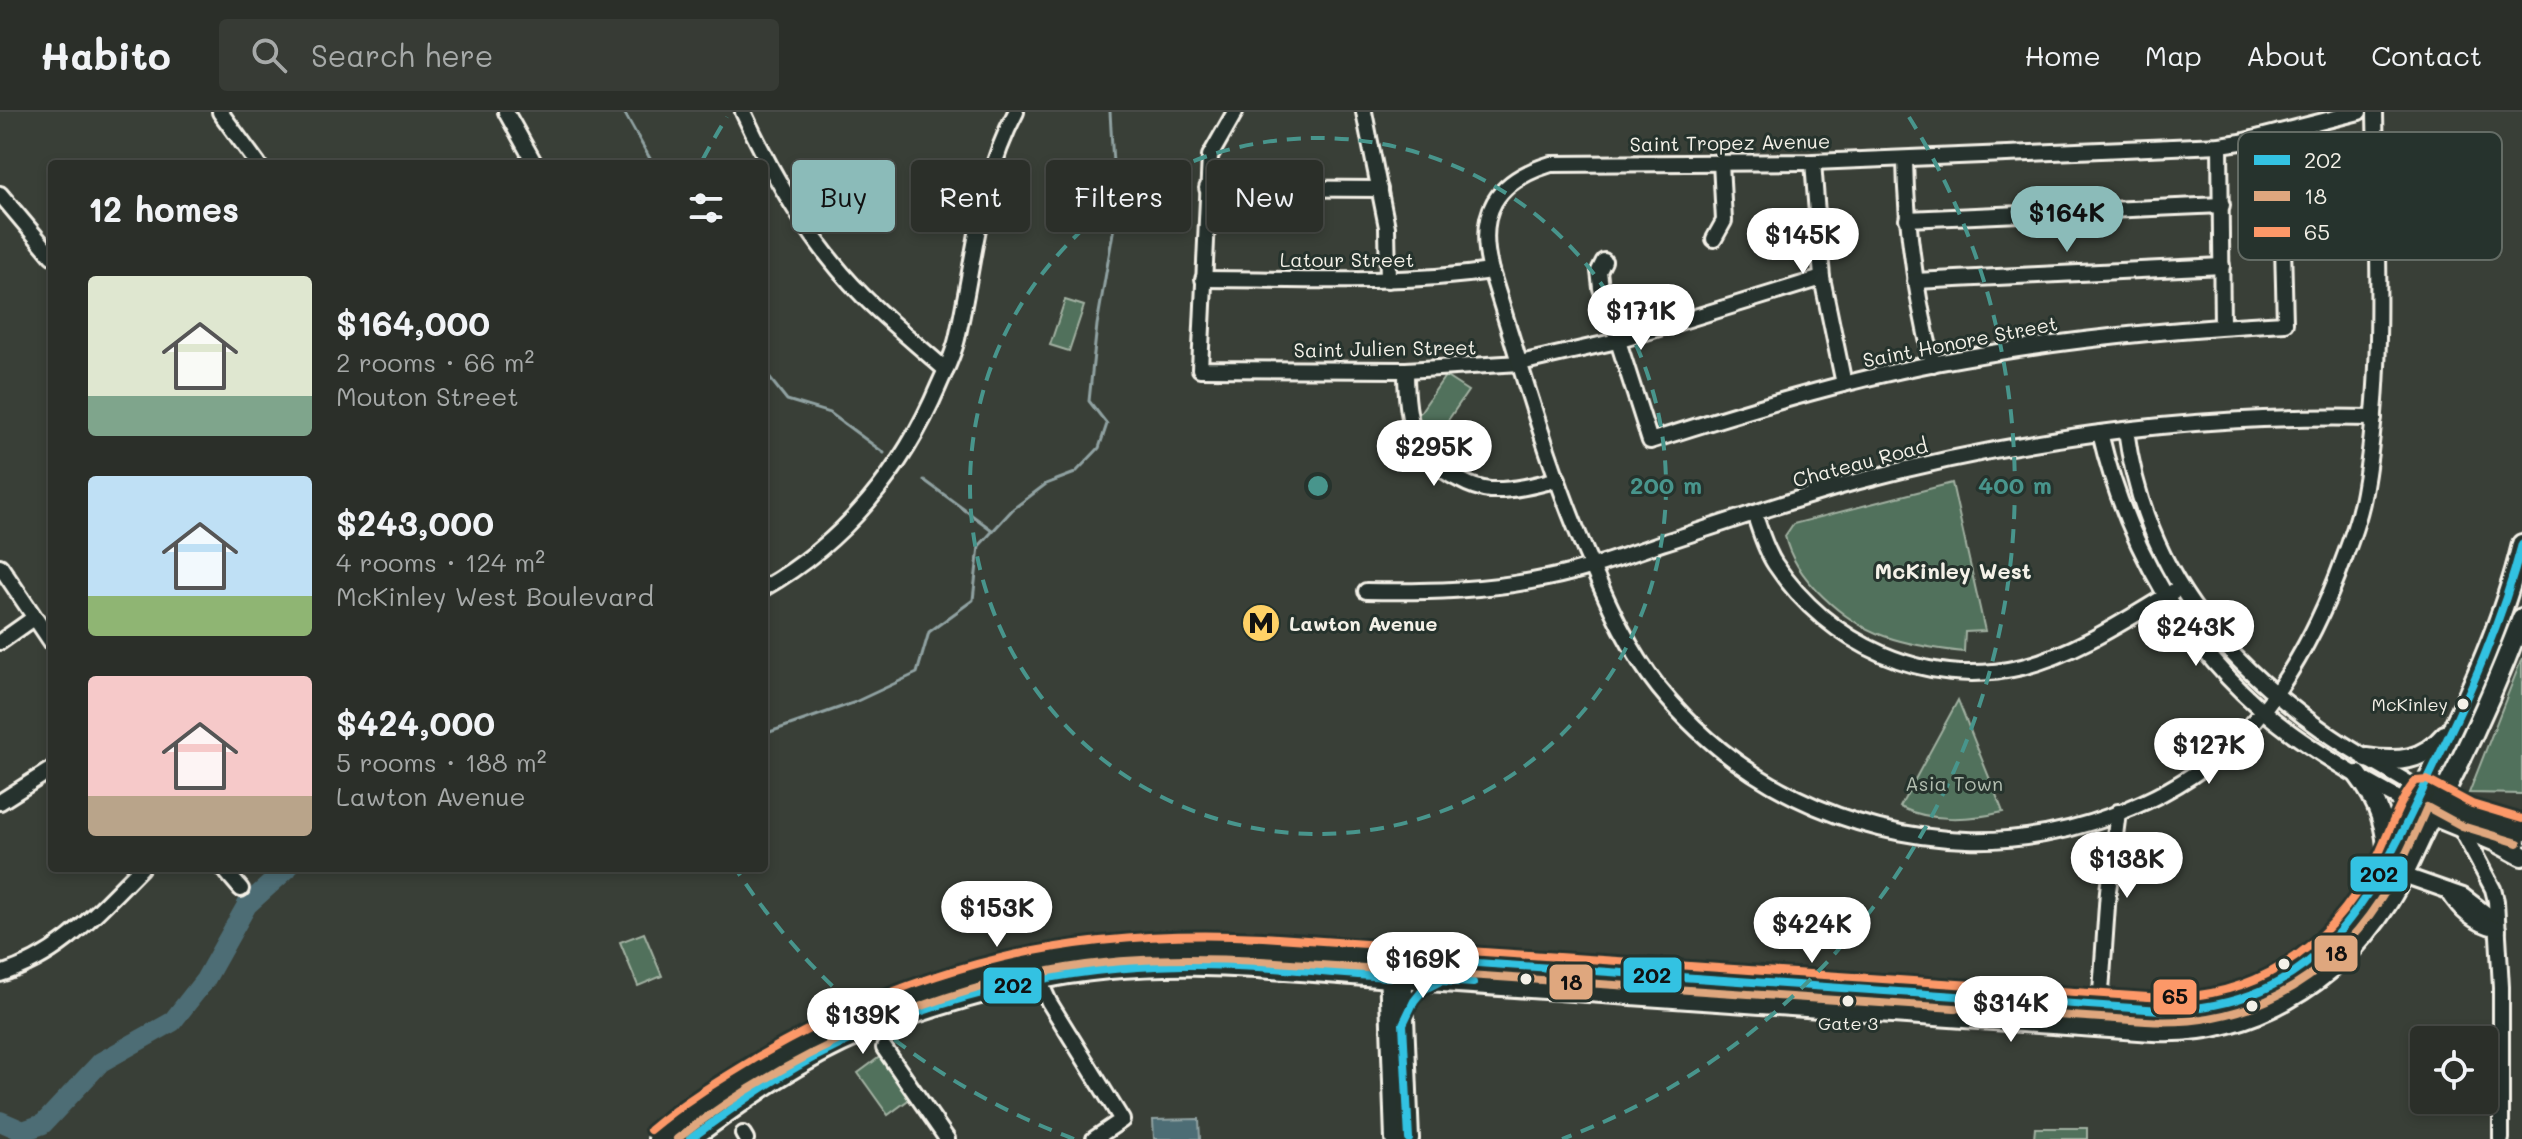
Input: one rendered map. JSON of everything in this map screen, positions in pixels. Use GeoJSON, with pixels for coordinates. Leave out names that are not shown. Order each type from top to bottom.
{"type":"FeatureCollection","features":[{"type":"Feature","properties":{"kind":"main road"},"geometry":{"type":"LineString","coordinates":[[658,1139],[718,1095],[809,1041],[890,1004],[1004,968],[1133,948],[1178,946],[1396,958],[2161,1010],[2199,1009],[2224,1004],[2256,992],[2294,971],[2341,932],[2371,893],[2458,716],[2503,610],[2522,544]]}},
{"type":"Feature","properties":{"kind":"main road"},"geometry":{"type":"LineString","coordinates":[[690,1139],[775,1079],[861,1033],[962,999],[1039,980],[1110,970],[1185,965],[1358,975],[2163,1032],[2201,1030],[2231,1024],[2274,1008],[2308,987],[2345,957],[2387,905],[2503,668],[2522,618]]}},
{"type":"Feature","properties":{"kind":"main road"},"geometry":{"type":"LineString","coordinates":[[2367,758],[2398,761],[2418,756],[2437,743],[2458,716]]}},
{"type":"Feature","properties":{"kind":"main road"},"geometry":{"type":"LineString","coordinates":[[2358,775],[2380,809],[2386,832],[2388,861]]}},
{"type":"Feature","properties":{"kind":"main road"},"geometry":{"type":"LineString","coordinates":[[2418,799],[2461,829],[2522,856]]}},
{"type":"Feature","properties":{"kind":"main road"},"geometry":{"type":"LineString","coordinates":[[2436,809],[2522,832]]}},
{"type":"Feature","properties":{"kind":"main road"},"geometry":{"type":"LineString","coordinates":[[1395,1139],[1396,958]]}},
{"type":"Feature","properties":{"kind":"main road"},"geometry":{"type":"LineString","coordinates":[[1358,975],[1396,1022],[1409,1139]]}},
{"type":"Feature","properties":{"kind":"main road"},"geometry":{"type":"LineString","coordinates":[[1396,1022],[1418,994],[1441,981]]}},
{"type":"Feature","properties":{"kind":"street"},"geometry":{"type":"LineString","coordinates":[[506,112],[533,160]]}},
{"type":"Feature","properties":{"kind":"street"},"geometry":{"type":"LineString","coordinates":[[743,112],[767,160]]}},
{"type":"Feature","properties":{"kind":"street"},"geometry":{"type":"LineString","coordinates":[[768,585],[810,558],[851,522],[874,496],[913,439],[946,370],[957,339],[981,207],[1016,112]]}},
{"type":"Feature","properties":{"kind":"street","name":"Saint Julien Street"},"geometry":{"type":"LineString","coordinates":[[1210,160],[1235,112]]}},
{"type":"Feature","properties":{"kind":"street"},"geometry":{"type":"LineString","coordinates":[[1364,112],[1387,227],[1388,280]]}},
{"type":"Feature","properties":{"kind":"street","name":"Saint Tropez Avenue"},"geometry":{"type":"LineString","coordinates":[[2280,132],[2359,112]]}},
{"type":"Feature","properties":{"kind":"street","name":"Saint Tropez Avenue"},"geometry":{"type":"LineString","coordinates":[[2375,112],[2375,132]]}},
{"type":"Feature","properties":{"kind":"street"},"geometry":{"type":"LineString","coordinates":[[227,114],[256,160]]}},
{"type":"Feature","properties":{"kind":"street","name":"Saint Tropez Avenue"},"geometry":{"type":"LineString","coordinates":[[2238,141],[2220,145],[1905,159],[1551,164],[1528,171],[1508,184],[1488,217],[1484,239],[1491,271],[1558,479],[1618,626],[1659,688],[1710,741],[1739,764],[1794,798],[1871,828],[1936,839],[1982,840],[2030,836],[2074,826],[2118,812],[2193,774],[2228,748],[2275,692],[2307,642],[2339,570],[2364,495],[2374,418],[2379,359],[2377,260]]}},
{"type":"Feature","properties":{"kind":"street"},"geometry":{"type":"LineString","coordinates":[[2220,145],[2222,326]]}},
{"type":"Feature","properties":{"kind":"street"},"geometry":{"type":"LineString","coordinates":[[1905,159],[1907,219],[1915,281],[1933,364]]}},
{"type":"Feature","properties":{"kind":"street"},"geometry":{"type":"LineString","coordinates":[[768,162],[805,225],[830,259],[863,296],[946,370]]}},
{"type":"Feature","properties":{"kind":"street"},"geometry":{"type":"LineString","coordinates":[[1714,239],[1724,221],[1721,162]]}},
{"type":"Feature","properties":{"kind":"street"},"geometry":{"type":"LineString","coordinates":[[1813,162],[1822,278],[1844,384]]}},
{"type":"Feature","properties":{"kind":"street","name":"Saint Julien Street"},"geometry":{"type":"LineString","coordinates":[[1207,188],[1200,369],[1406,370],[1520,363],[1617,341],[1822,278]]}},
{"type":"Feature","properties":{"kind":"street"},"geometry":{"type":"LineString","coordinates":[[1323,189],[1380,189]]}},
{"type":"Feature","properties":{"kind":"street"},"geometry":{"type":"LineString","coordinates":[[0,194],[48,251]]}},
{"type":"Feature","properties":{"kind":"street"},"geometry":{"type":"LineString","coordinates":[[1907,219],[2222,205]]}},
{"type":"Feature","properties":{"kind":"street","name":"Saint Honore Street"},"geometry":{"type":"LineString","coordinates":[[1617,341],[1650,441],[1746,410],[1933,364],[2077,340],[2285,323],[2283,260]]}},
{"type":"Feature","properties":{"kind":"street"},"geometry":{"type":"LineString","coordinates":[[1604,261],[1599,271],[1601,288],[1617,341]]}},
{"type":"Feature","properties":{"kind":"street"},"geometry":{"type":"LineString","coordinates":[[1915,281],[2222,266]]}},
{"type":"Feature","properties":{"kind":"street","name":"Latour Street"},"geometry":{"type":"LineString","coordinates":[[1203,279],[1388,280],[1491,271]]}},
{"type":"Feature","properties":{"kind":"street"},"geometry":{"type":"LineString","coordinates":[[1406,370],[1408,417],[1416,438],[1430,459],[1445,473],[1487,490],[1530,486],[1558,479]]}},
{"type":"Feature","properties":{"kind":"street","name":"Chateau Road"},"geometry":{"type":"LineString","coordinates":[[1366,591],[1440,593],[1546,579],[1592,567],[1754,513],[1939,461],[2100,433],[2241,419],[2374,418]]}},
{"type":"Feature","properties":{"kind":"street"},"geometry":{"type":"LineString","coordinates":[[2126,430],[2137,489],[2148,524],[2179,588],[2215,636],[2235,658],[2275,692],[2418,799]]}},
{"type":"Feature","properties":{"kind":"street"},"geometry":{"type":"LineString","coordinates":[[2100,433],[2121,506],[2141,552],[2166,596],[2203,648],[2262,709],[2320,752],[2358,775],[2418,799]]}},
{"type":"Feature","properties":{"kind":"street"},"geometry":{"type":"LineString","coordinates":[[1754,513],[1773,561],[1802,599],[1829,625],[1871,651],[1937,670],[1998,670],[2035,663],[2076,647],[2179,588]]}},
{"type":"Feature","properties":{"kind":"street"},"geometry":{"type":"LineString","coordinates":[[0,566],[48,637]]}},
{"type":"Feature","properties":{"kind":"street"},"geometry":{"type":"LineString","coordinates":[[0,642],[34,618]]}},
{"type":"Feature","properties":{"kind":"street"},"geometry":{"type":"LineString","coordinates":[[0,802],[48,772]]}},
{"type":"Feature","properties":{"kind":"street"},"geometry":{"type":"LineString","coordinates":[[2100,1006],[2108,891],[2118,812]]}},
{"type":"Feature","properties":{"kind":"street"},"geometry":{"type":"LineString","coordinates":[[2461,829],[2493,889],[2498,926],[2501,1139]]}},
{"type":"Feature","properties":{"kind":"street"},"geometry":{"type":"LineString","coordinates":[[0,974],[35,961],[57,948],[86,925],[137,872]]}},
{"type":"Feature","properties":{"kind":"street"},"geometry":{"type":"LineString","coordinates":[[226,872],[241,889]]}},
{"type":"Feature","properties":{"kind":"street"},"geometry":{"type":"LineString","coordinates":[[2403,875],[2478,905],[2498,926]]}},
{"type":"Feature","properties":{"kind":"street"},"geometry":{"type":"LineString","coordinates":[[1039,980],[1049,1002],[1122,1120],[1094,1139]]}},
{"type":"Feature","properties":{"kind":"street"},"geometry":{"type":"LineString","coordinates":[[884,1048],[947,1139]]}},
{"type":"Feature","properties":{"kind":"green space"},"geometry":{"type":"Polygon","coordinates":[[[1065,300],[1084,306],[1069,351],[1050,345],[1065,300]]]}},
{"type":"Feature","properties":{"kind":"green space"},"geometry":{"type":"Polygon","coordinates":[[[1445,376],[1468,391],[1440,432],[1417,417],[1445,376]]]}},
{"type":"Feature","properties":{"kind":"green space"},"geometry":{"type":"Polygon","coordinates":[[[1952,483],[1985,631],[1965,632],[1964,652],[1894,639],[1853,620],[1810,582],[1790,552],[1785,536],[1793,524],[1952,483]]]}},
{"type":"Feature","properties":{"kind":"green space"},"geometry":{"type":"Polygon","coordinates":[[[2522,658],[2522,794],[2469,793],[2522,658]]]}},
{"type":"Feature","properties":{"kind":"green space","name":"Asia Town"},"geometry":{"type":"Polygon","coordinates":[[[1958,700],[2003,812],[1951,818],[1925,815],[1900,807],[1958,700]]]}},
{"type":"Feature","properties":{"kind":"green space"},"geometry":{"type":"Polygon","coordinates":[[[644,933],[662,976],[638,986],[620,942],[644,933]]]}},
{"type":"Feature","properties":{"kind":"green space"},"geometry":{"type":"Polygon","coordinates":[[[881,1056],[911,1098],[888,1115],[858,1073],[881,1056]]]}},
{"type":"Feature","properties":{"kind":"green space"},"geometry":{"type":"Polygon","coordinates":[[[2035,1128],[2087,1128],[2087,1139],[2034,1139],[2035,1128]]]}},
{"type":"Feature","properties":{"kind":"water"},"geometry":{"type":"Polygon","coordinates":[[[1199,1119],[1200,1139],[1154,1139],[1153,1120],[1199,1119]]]}},
{"type":"Feature","properties":{"kind":"waterway"},"geometry":{"type":"LineString","coordinates":[[624,112],[651,160]]}},
{"type":"Feature","properties":{"kind":"waterway"},"geometry":{"type":"LineString","coordinates":[[768,733],[853,703],[917,673],[929,632],[973,600],[979,546],[1013,509],[1046,484],[1075,473],[1099,448],[1107,424],[1089,401],[1097,325],[1116,215],[1110,112]]}},
{"type":"Feature","properties":{"kind":"waterway"},"geometry":{"type":"LineString","coordinates":[[768,376],[787,400],[830,413],[884,453]]}},
{"type":"Feature","properties":{"kind":"waterway"},"geometry":{"type":"LineString","coordinates":[[924,480],[992,530]]}},
{"type":"Feature","properties":{"kind":"waterway"},"geometry":{"type":"LineString","coordinates":[[0,1121],[23,1131],[43,1124],[101,1062],[172,1022],[205,980],[247,905],[284,872]]}},
{"type":"Feature","properties":{"kind":"transit line","name":"202"},"geometry":{"type":"LineString","coordinates":[[690,1139],[795,1068],[899,1019],[992,990],[1087,972],[1135,967],[1235,966],[1389,977],[1390,957],[2161,1010],[2217,1004],[2264,989],[2304,965],[2337,935],[2365,898],[2390,856],[2473,683],[2505,601],[2522,544]]}},
{"type":"Feature","properties":{"kind":"transit line","name":"65"},"geometry":{"type":"LineString","coordinates":[[650,1130],[718,1081],[761,1055],[821,1023],[882,996],[942,974],[1003,957],[1065,945],[1129,938],[1195,935],[1263,937],[2148,997],[2185,997],[2252,981],[2282,966],[2309,946],[2334,922],[2356,894],[2375,862],[2399,807],[2416,781],[2427,780],[2472,804],[2522,819]]}},
{"type":"Feature","properties":{"kind":"transit line","name":"18"},"geometry":{"type":"LineString","coordinates":[[677,1139],[769,1077],[870,1026],[923,1005],[1032,975],[1130,961],[1261,961],[2146,1021],[2183,1021],[2217,1016],[2249,1008],[2280,994],[2308,977],[2334,955],[2358,930],[2387,889],[2427,807],[2462,826],[2518,843]]}},
{"type":"Feature","properties":{"kind":"transit line","name":"202"},"geometry":{"type":"LineString","coordinates":[[1409,1139],[1403,1024],[1423,990],[1441,981],[1473,983]]}},
{"type":"Feature","properties":{"kind":"place","name":"Lawton Avenue"},"geometry":{"type":"Point","coordinates":[1261,623]}},
{"type":"Feature","properties":{"kind":"place","name":"McKinley"},"geometry":{"type":"Point","coordinates":[2463,704]}},
{"type":"Feature","properties":{"kind":"place","name":"Gate 3"},"geometry":{"type":"Point","coordinates":[1848,1001]}},
{"type":"Feature","properties":{"kind":"district","name":"McKinley West"},"geometry":{"type":"Point","coordinates":[1953,570]}}]}
